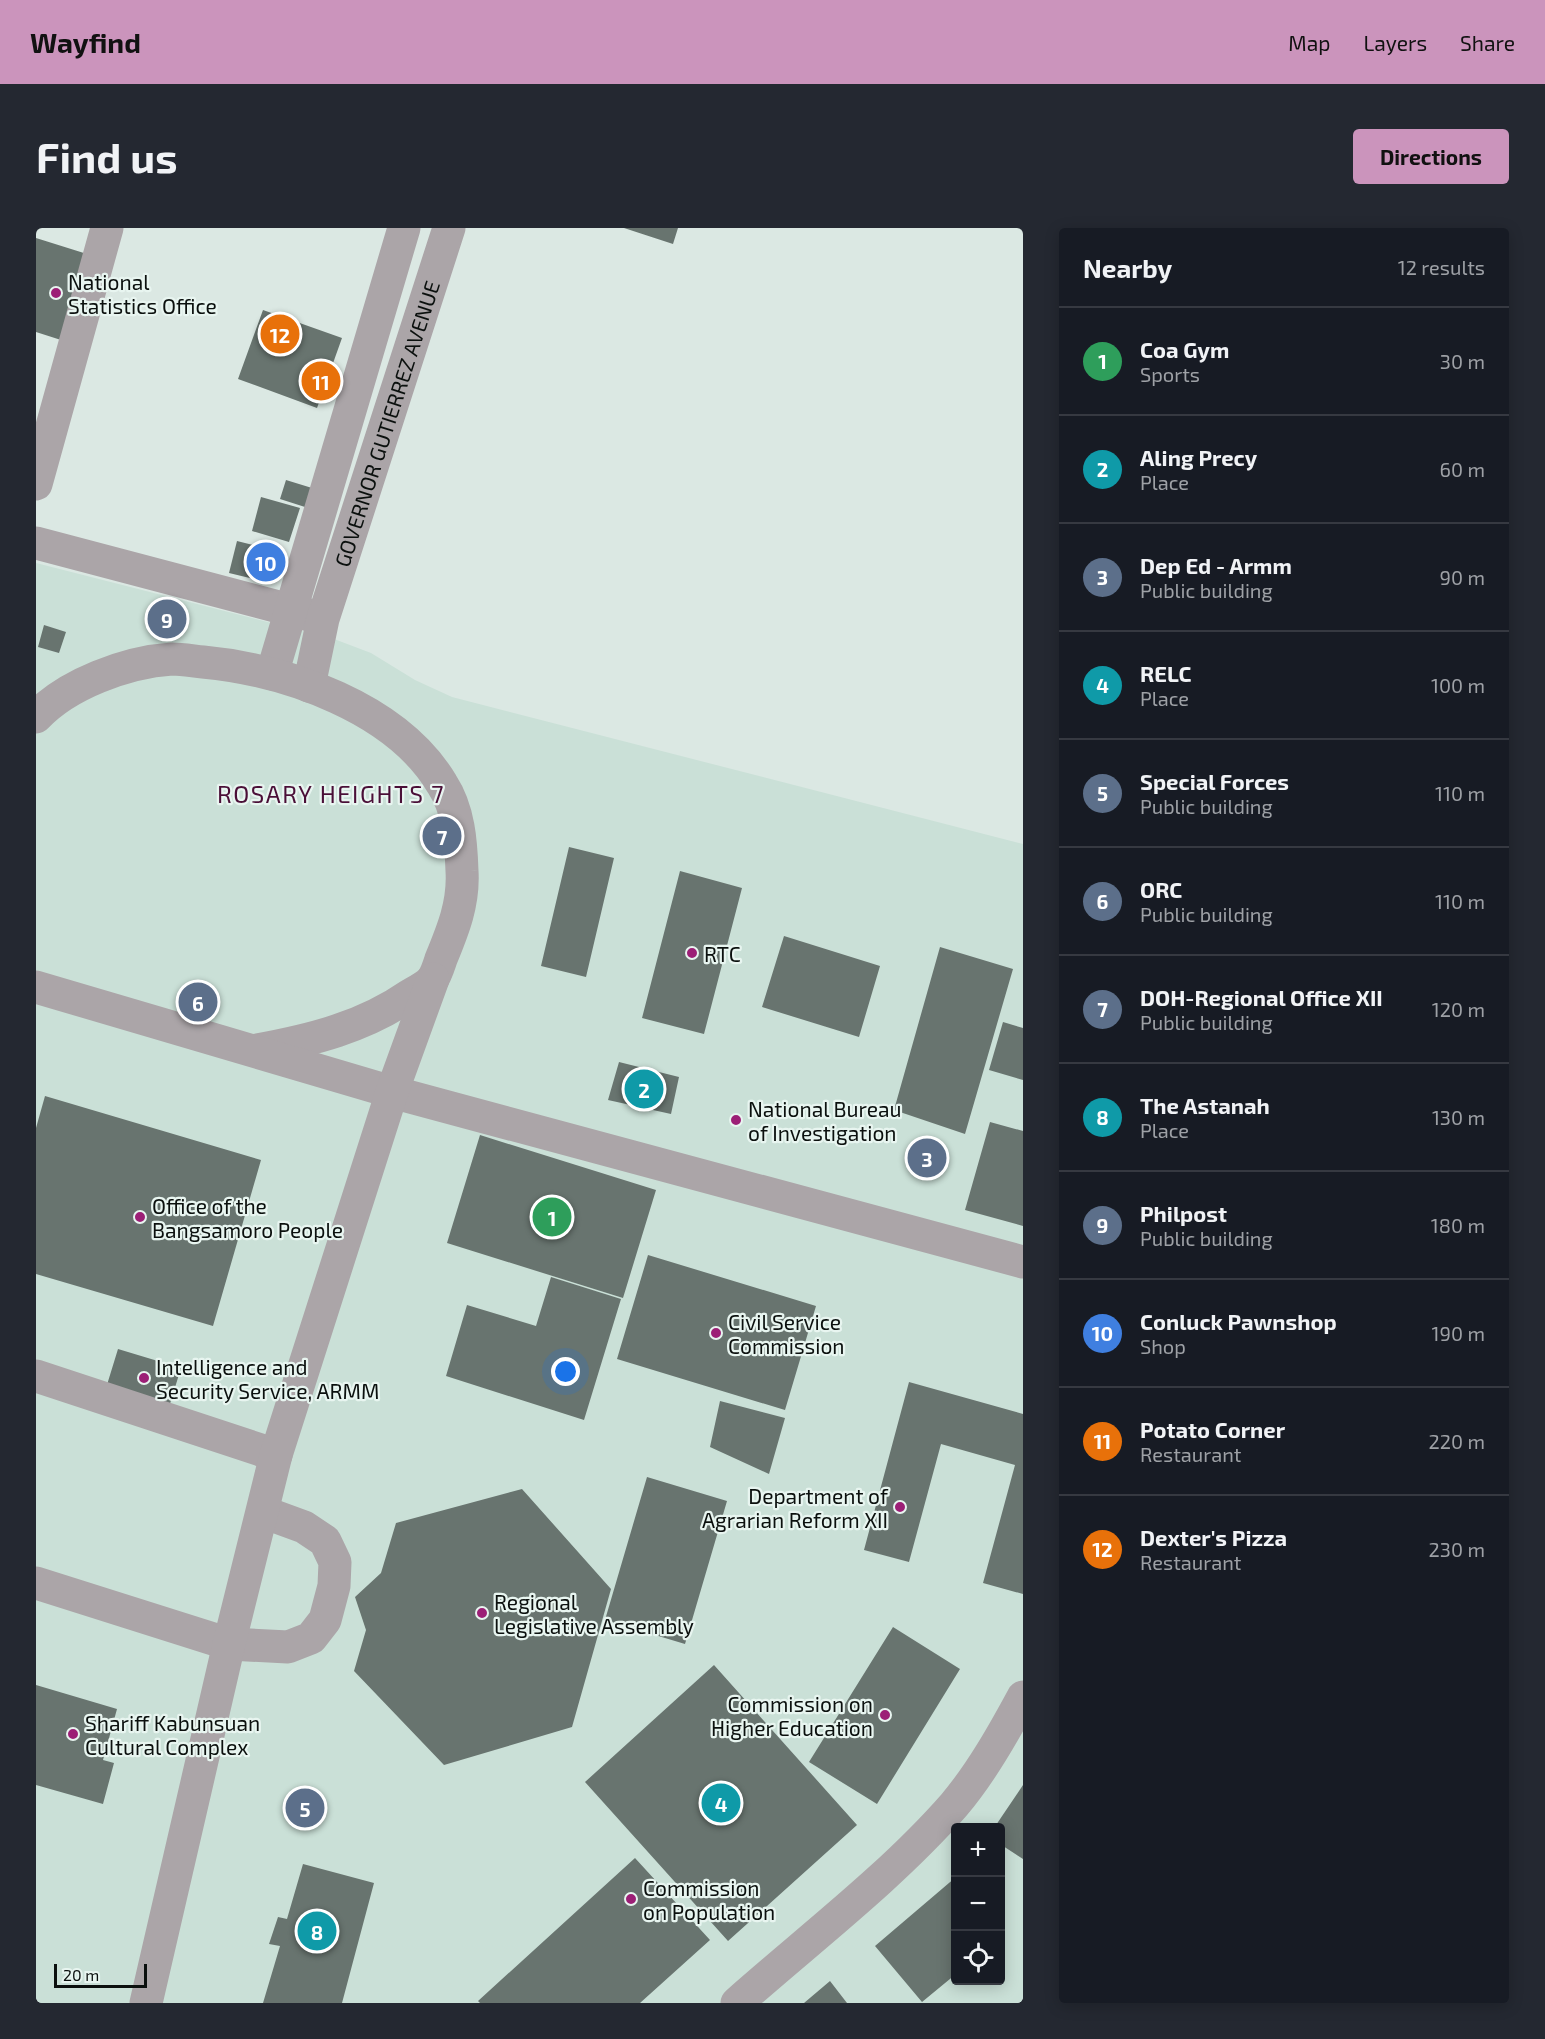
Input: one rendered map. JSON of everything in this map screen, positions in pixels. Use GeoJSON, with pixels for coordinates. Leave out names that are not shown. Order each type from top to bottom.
{"type":"FeatureCollection","features":[{"type":"Feature","properties":{"kind":"street"},"geometry":{"type":"LineString","coordinates":[[36,484],[107,228]]}},
{"type":"Feature","properties":{"kind":"street","name":"GOVERNOR GUTIERREZ AVENUE"},"geometry":{"type":"LineString","coordinates":[[272,674],[404,228]]}},
{"type":"Feature","properties":{"kind":"street","name":"GOVERNOR GUTIERREZ AVENUE"},"geometry":{"type":"LineString","coordinates":[[309,686],[323,619],[449,228]]}},
{"type":"Feature","properties":{"kind":"street"},"geometry":{"type":"LineString","coordinates":[[36,543],[323,619]]}},
{"type":"Feature","properties":{"kind":"street"},"geometry":{"type":"LineString","coordinates":[[36,717],[48,705],[90,682],[131,666],[172,659],[238,665],[272,674],[339,698],[378,719],[419,755],[443,784],[460,830],[463,887],[455,925],[392,1092],[276,1455],[229,1644],[146,2003]]}},
{"type":"Feature","properties":{"kind":"street"},"geometry":{"type":"LineString","coordinates":[[36,960],[71,996]]}},
{"type":"Feature","properties":{"kind":"street"},"geometry":{"type":"LineString","coordinates":[[253,1051],[333,1034],[396,1005],[433,979]]}},
{"type":"Feature","properties":{"kind":"street"},"geometry":{"type":"LineString","coordinates":[[36,987],[392,1092],[1023,1262]]}},
{"type":"Feature","properties":{"kind":"street"},"geometry":{"type":"LineString","coordinates":[[36,1376],[276,1455]]}},
{"type":"Feature","properties":{"kind":"street"},"geometry":{"type":"LineString","coordinates":[[36,1583],[229,1644],[288,1647],[311,1638],[325,1620],[334,1586],[335,1562],[325,1541],[304,1527],[263,1512]]}},
{"type":"Feature","properties":{"kind":"street"},"geometry":{"type":"LineString","coordinates":[[737,2003],[906,1854],[955,1804],[998,1741],[1023,1697]]}},
{"type":"Feature","properties":{"kind":"shaded area"},"geometry":{"type":"Polygon","coordinates":[[[36,563],[334,639],[371,653],[415,680],[452,697],[1023,844],[1023,2003],[36,2003],[36,563]]]}},
{"type":"Feature","properties":{"kind":"building"},"geometry":{"type":"Polygon","coordinates":[[[624,228],[678,228],[673,244],[624,228]]]}},
{"type":"Feature","properties":{"kind":"building","name":"National Statistics Office"},"geometry":{"type":"Polygon","coordinates":[[[36,238],[87,254],[61,340],[36,332],[36,238]]]}},
{"type":"Feature","properties":{"kind":"building"},"geometry":{"type":"Polygon","coordinates":[[[263,310],[342,338],[317,408],[238,379],[263,310]]]}},
{"type":"Feature","properties":{"kind":"building"},"geometry":{"type":"Polygon","coordinates":[[[286,480],[312,488],[305,507],[280,499],[286,480]]]}},
{"type":"Feature","properties":{"kind":"building"},"geometry":{"type":"Polygon","coordinates":[[[261,497],[300,508],[289,542],[252,531],[261,497]]]}},
{"type":"Feature","properties":{"kind":"building"},"geometry":{"type":"Polygon","coordinates":[[[237,541],[278,551],[270,583],[229,573],[237,541]]]}},
{"type":"Feature","properties":{"kind":"building"},"geometry":{"type":"Polygon","coordinates":[[[44,625],[66,632],[59,653],[38,647],[44,625]]]}},
{"type":"Feature","properties":{"kind":"building"},"geometry":{"type":"Polygon","coordinates":[[[569,847],[614,858],[586,977],[541,966],[569,847]]]}},
{"type":"Feature","properties":{"kind":"building","name":"RTC"},"geometry":{"type":"Polygon","coordinates":[[[680,871],[742,888],[704,1034],[642,1018],[680,871]]]}},
{"type":"Feature","properties":{"kind":"building"},"geometry":{"type":"Polygon","coordinates":[[[784,936],[880,966],[859,1037],[762,1007],[784,936]]]}},
{"type":"Feature","properties":{"kind":"building"},"geometry":{"type":"Polygon","coordinates":[[[940,947],[1013,969],[965,1134],[894,1110],[940,947]]]}},
{"type":"Feature","properties":{"kind":"building"},"geometry":{"type":"Polygon","coordinates":[[[1003,1022],[1023,1028],[1023,1080],[989,1070],[1003,1022]]]}},
{"type":"Feature","properties":{"kind":"building"},"geometry":{"type":"Polygon","coordinates":[[[619,1062],[679,1077],[671,1114],[608,1100],[619,1062]]]}},
{"type":"Feature","properties":{"kind":"building","name":"Office of the Bangsamoro People"},"geometry":{"type":"Polygon","coordinates":[[[45,1096],[261,1160],[213,1326],[36,1274],[36,1128],[45,1096]]]}},
{"type":"Feature","properties":{"kind":"building"},"geometry":{"type":"Polygon","coordinates":[[[990,1122],[1023,1131],[1023,1226],[965,1210],[990,1122]]]}},
{"type":"Feature","properties":{"kind":"building"},"geometry":{"type":"Polygon","coordinates":[[[480,1135],[656,1190],[623,1298],[447,1243],[480,1135]]]}},
{"type":"Feature","properties":{"kind":"building","name":"Civil Service Commission"},"geometry":{"type":"Polygon","coordinates":[[[648,1255],[816,1306],[785,1410],[617,1359],[648,1255]]]}},
{"type":"Feature","properties":{"kind":"building"},"geometry":{"type":"Polygon","coordinates":[[[551,1277],[621,1299],[584,1420],[446,1376],[467,1305],[536,1326],[551,1277]]]}},
{"type":"Feature","properties":{"kind":"building","name":"Intelligence and Security Service, ARMM"},"geometry":{"type":"Polygon","coordinates":[[[118,1349],[181,1368],[169,1407],[106,1388],[118,1349]]]}},
{"type":"Feature","properties":{"kind":"building","name":"Department of Agrarian Reform XII"},"geometry":{"type":"Polygon","coordinates":[[[909,1382],[1023,1414],[1023,1594],[983,1583],[1015,1465],[941,1444],[909,1562],[864,1550],[909,1382]]]}},
{"type":"Feature","properties":{"kind":"building"},"geometry":{"type":"Polygon","coordinates":[[[720,1401],[785,1418],[769,1474],[710,1447],[720,1401]]]}},
{"type":"Feature","properties":{"kind":"building"},"geometry":{"type":"Polygon","coordinates":[[[647,1477],[727,1501],[685,1644],[605,1620],[647,1477]]]}},
{"type":"Feature","properties":{"kind":"building","name":"Regional Legislative Assembly"},"geometry":{"type":"Polygon","coordinates":[[[522,1489],[611,1589],[572,1727],[444,1765],[354,1671],[366,1630],[355,1597],[381,1573],[396,1523],[522,1489]]]}},
{"type":"Feature","properties":{"kind":"building","name":"Commission on Higher Education"},"geometry":{"type":"Polygon","coordinates":[[[893,1627],[960,1669],[877,1804],[809,1762],[893,1627]]]}},
{"type":"Feature","properties":{"kind":"building"},"geometry":{"type":"Polygon","coordinates":[[[714,1665],[857,1825],[728,1941],[585,1782],[714,1665]]]}},
{"type":"Feature","properties":{"kind":"building","name":"Shariff Kabunsuan Cultural Complex"},"geometry":{"type":"Polygon","coordinates":[[[36,1685],[117,1709],[103,1760],[114,1763],[103,1804],[36,1785],[36,1685]]]}},
{"type":"Feature","properties":{"kind":"building"},"geometry":{"type":"Polygon","coordinates":[[[1023,1785],[1023,1859],[1005,1847],[1005,1823],[997,1823],[1023,1785]]]}},
{"type":"Feature","properties":{"kind":"building","name":"Commission on Population"},"geometry":{"type":"Polygon","coordinates":[[[635,1858],[710,1940],[640,2003],[480,2003],[478,2001],[635,1858]]]}},
{"type":"Feature","properties":{"kind":"building"},"geometry":{"type":"Polygon","coordinates":[[[303,1864],[374,1883],[342,2003],[263,2003],[280,1946],[269,1944],[278,1917],[287,1919],[303,1864]]]}},
{"type":"Feature","properties":{"kind":"building"},"geometry":{"type":"Polygon","coordinates":[[[951,1881],[951,1978],[922,2002],[875,1946],[951,1881]]]}},
{"type":"Feature","properties":{"kind":"building"},"geometry":{"type":"Polygon","coordinates":[[[830,1981],[847,2003],[804,2003],[830,1981]]]}},
{"type":"Feature","properties":{"kind":"place","name":"National Statistics Office"},"geometry":{"type":"Point","coordinates":[56,293]}},
{"type":"Feature","properties":{"kind":"place","name":"Dexter's Pizza"},"geometry":{"type":"Point","coordinates":[280,334]}},
{"type":"Feature","properties":{"kind":"place","name":"Potato Corner"},"geometry":{"type":"Point","coordinates":[321,381]}},
{"type":"Feature","properties":{"kind":"place","name":"Conluck Pawnshop"},"geometry":{"type":"Point","coordinates":[266,562]}},
{"type":"Feature","properties":{"kind":"place","name":"Philpost"},"geometry":{"type":"Point","coordinates":[167,619]}},
{"type":"Feature","properties":{"kind":"place","name":"DOH-Regional Office XII"},"geometry":{"type":"Point","coordinates":[442,836]}},
{"type":"Feature","properties":{"kind":"place","name":"RTC"},"geometry":{"type":"Point","coordinates":[692,953]}},
{"type":"Feature","properties":{"kind":"place","name":"ORC"},"geometry":{"type":"Point","coordinates":[198,1002]}},
{"type":"Feature","properties":{"kind":"place","name":"Aling Precy"},"geometry":{"type":"Point","coordinates":[644,1089]}},
{"type":"Feature","properties":{"kind":"place","name":"National Bureau of Investigation"},"geometry":{"type":"Point","coordinates":[736,1120]}},
{"type":"Feature","properties":{"kind":"place","name":"Dep Ed - Armm"},"geometry":{"type":"Point","coordinates":[927,1158]}},
{"type":"Feature","properties":{"kind":"place","name":"Office of the Bangsamoro People"},"geometry":{"type":"Point","coordinates":[140,1217]}},
{"type":"Feature","properties":{"kind":"place","name":"Coa Gym"},"geometry":{"type":"Point","coordinates":[552,1217]}},
{"type":"Feature","properties":{"kind":"place","name":"Civil Service Commission"},"geometry":{"type":"Point","coordinates":[716,1333]}},
{"type":"Feature","properties":{"kind":"place","name":"Intelligence and Security Service, ARMM"},"geometry":{"type":"Point","coordinates":[144,1378]}},
{"type":"Feature","properties":{"kind":"place","name":"Department of Agrarian Reform XII"},"geometry":{"type":"Point","coordinates":[900,1507]}},
{"type":"Feature","properties":{"kind":"place","name":"Regional Legislative Assembly"},"geometry":{"type":"Point","coordinates":[482,1613]}},
{"type":"Feature","properties":{"kind":"place","name":"Commission on Higher Education"},"geometry":{"type":"Point","coordinates":[885,1715]}},
{"type":"Feature","properties":{"kind":"place","name":"Shariff Kabunsuan Cultural Complex"},"geometry":{"type":"Point","coordinates":[73,1734]}},
{"type":"Feature","properties":{"kind":"place","name":"RELC"},"geometry":{"type":"Point","coordinates":[721,1803]}},
{"type":"Feature","properties":{"kind":"place","name":"Special Forces"},"geometry":{"type":"Point","coordinates":[305,1808]}},
{"type":"Feature","properties":{"kind":"place","name":"Commission on Population"},"geometry":{"type":"Point","coordinates":[631,1899]}},
{"type":"Feature","properties":{"kind":"place","name":"The Astanah"},"geometry":{"type":"Point","coordinates":[317,1931]}},
{"type":"Feature","properties":{"kind":"district","name":"ROSARY HEIGHTS 7"},"geometry":{"type":"Point","coordinates":[331,793]}}]}
